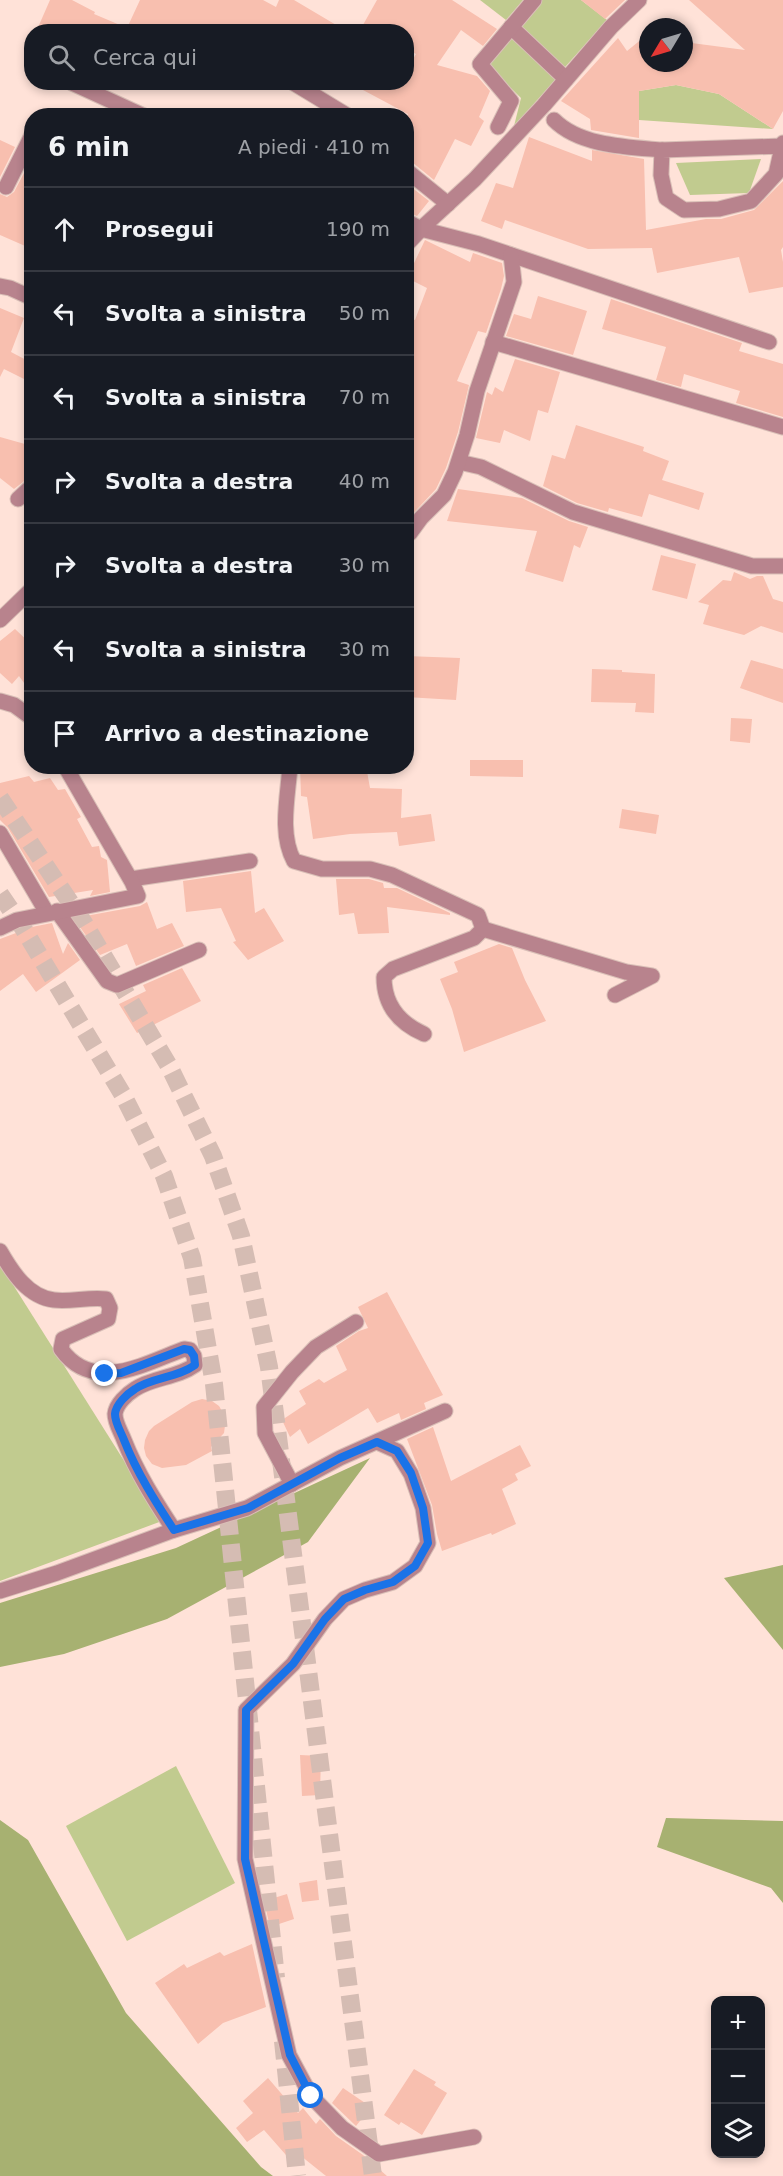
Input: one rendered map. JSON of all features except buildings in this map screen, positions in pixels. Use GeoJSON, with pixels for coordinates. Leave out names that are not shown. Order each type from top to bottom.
{"type":"FeatureCollection","features":[{"type":"Feature","properties":{"kind":"street"},"geometry":{"type":"LineString","coordinates":[[498,127],[511,101],[480,64],[534,0]]}},
{"type":"Feature","properties":{"kind":"street"},"geometry":{"type":"LineString","coordinates":[[414,236],[476,179],[611,27],[639,0]]}},
{"type":"Feature","properties":{"kind":"street"},"geometry":{"type":"LineString","coordinates":[[511,27],[566,79]]}},
{"type":"Feature","properties":{"kind":"street"},"geometry":{"type":"LineString","coordinates":[[87,90],[127,108]]}},
{"type":"Feature","properties":{"kind":"street"},"geometry":{"type":"LineString","coordinates":[[304,90],[335,108]]}},
{"type":"Feature","properties":{"kind":"street"},"geometry":{"type":"LineString","coordinates":[[554,120],[563,128],[608,145],[662,150],[782,145],[776,174],[751,201],[719,209],[684,210],[666,198],[661,175],[662,150]]}},
{"type":"Feature","properties":{"kind":"street"},"geometry":{"type":"LineString","coordinates":[[6,187],[24,151]]}},
{"type":"Feature","properties":{"kind":"street"},"geometry":{"type":"LineString","coordinates":[[414,176],[448,204]]}},
{"type":"Feature","properties":{"kind":"street"},"geometry":{"type":"LineString","coordinates":[[414,225],[479,244],[769,342]]}},
{"type":"Feature","properties":{"kind":"street"},"geometry":{"type":"LineString","coordinates":[[414,528],[444,495],[459,462],[477,391],[493,342],[504,318],[514,282],[511,255]]}},
{"type":"Feature","properties":{"kind":"street"},"geometry":{"type":"LineString","coordinates":[[0,286],[24,294]]}},
{"type":"Feature","properties":{"kind":"street"},"geometry":{"type":"LineString","coordinates":[[493,342],[783,427]]}},
{"type":"Feature","properties":{"kind":"street"},"geometry":{"type":"LineString","coordinates":[[459,462],[490,471],[573,512],[752,566],[783,566]]}},
{"type":"Feature","properties":{"kind":"street"},"geometry":{"type":"LineString","coordinates":[[18,500],[24,494]]}},
{"type":"Feature","properties":{"kind":"street"},"geometry":{"type":"LineString","coordinates":[[0,620],[24,597]]}},
{"type":"Feature","properties":{"kind":"street"},"geometry":{"type":"LineString","coordinates":[[0,701],[14,705],[24,712]]}},
{"type":"Feature","properties":{"kind":"street"},"geometry":{"type":"LineString","coordinates":[[0,928],[17,920],[138,896],[131,879],[70,774]]}},
{"type":"Feature","properties":{"kind":"street"},"geometry":{"type":"LineString","coordinates":[[290,774],[286,834],[289,851],[294,861],[322,869],[370,869],[392,875],[478,915],[483,929]]}},
{"type":"Feature","properties":{"kind":"street"},"geometry":{"type":"LineString","coordinates":[[0,833],[52,912],[107,981],[117,985],[199,950]]}},
{"type":"Feature","properties":{"kind":"street"},"geometry":{"type":"LineString","coordinates":[[131,879],[250,861]]}},
{"type":"Feature","properties":{"kind":"street"},"geometry":{"type":"LineString","coordinates":[[483,929],[626,972],[651,976],[615,995]]}},
{"type":"Feature","properties":{"kind":"street"},"geometry":{"type":"LineString","coordinates":[[424,1034],[411,1028],[396,1015],[388,1004],[384,977],[393,969],[474,938],[483,929]]}},
{"type":"Feature","properties":{"kind":"street"},"geometry":{"type":"LineString","coordinates":[[0,1251],[14,1275],[40,1294],[53,1300],[106,1299],[110,1308],[108,1319],[63,1339],[61,1349],[69,1360],[79,1366],[105,1374],[121,1373],[184,1349],[190,1350],[194,1356],[195,1365],[187,1371],[137,1387],[119,1403],[115,1413],[140,1478],[174,1530]]}},
{"type":"Feature","properties":{"kind":"street"},"geometry":{"type":"LineString","coordinates":[[292,1484],[265,1433],[264,1407],[316,1347],[356,1322]]}},
{"type":"Feature","properties":{"kind":"street"},"geometry":{"type":"LineString","coordinates":[[0,1591],[57,1573],[174,1530],[248,1508],[340,1458],[445,1411]]}},
{"type":"Feature","properties":{"kind":"street"},"geometry":{"type":"LineString","coordinates":[[377,1442],[397,1451],[411,1473],[423,1508],[428,1543],[415,1566],[393,1582],[344,1599],[325,1619],[293,1664],[246,1710],[245,1859],[290,2055],[311,2096],[342,2128],[379,2154],[474,2137]]}},
{"type":"Feature","properties":{"kind":"green space"},"geometry":{"type":"Polygon","coordinates":[[[480,0],[523,0],[506,20],[480,0]]]}},
{"type":"Feature","properties":{"kind":"green space"},"geometry":{"type":"Polygon","coordinates":[[[540,0],[581,0],[607,20],[565,67],[520,27],[540,0]]]}},
{"type":"Feature","properties":{"kind":"green space"},"geometry":{"type":"Polygon","coordinates":[[[511,37],[556,79],[514,126],[521,98],[486,64],[511,37]]]}},
{"type":"Feature","properties":{"kind":"green space"},"geometry":{"type":"Polygon","coordinates":[[[676,85],[719,94],[773,129],[639,120],[639,91],[676,85]]]}},
{"type":"Feature","properties":{"kind":"green space"},"geometry":{"type":"Polygon","coordinates":[[[761,159],[749,193],[690,195],[676,163],[761,159]]]}},
{"type":"Feature","properties":{"kind":"green space"},"geometry":{"type":"Polygon","coordinates":[[[0,1264],[162,1521],[0,1581],[0,1264]]]}},
{"type":"Feature","properties":{"kind":"green space"},"geometry":{"type":"Polygon","coordinates":[[[370,1458],[308,1542],[167,1619],[64,1654],[0,1667],[0,1603],[176,1548],[370,1458]]]}},
{"type":"Feature","properties":{"kind":"green space"},"geometry":{"type":"Polygon","coordinates":[[[783,1565],[783,1650],[724,1578],[783,1565]]]}},
{"type":"Feature","properties":{"kind":"green space"},"geometry":{"type":"Polygon","coordinates":[[[176,1766],[235,1883],[127,1941],[66,1826],[176,1766]]]}},
{"type":"Feature","properties":{"kind":"green space"},"geometry":{"type":"Polygon","coordinates":[[[666,1818],[783,1821],[783,1903],[771,1888],[657,1847],[666,1818]]]}},
{"type":"Feature","properties":{"kind":"green space"},"geometry":{"type":"Polygon","coordinates":[[[0,1820],[28,1840],[126,2013],[261,2167],[273,2176],[0,2176],[0,1820]]]}},
{"type":"Feature","properties":{"kind":"tunnel"},"geometry":{"type":"LineString","coordinates":[[0,798],[84,923],[169,1066],[213,1156],[241,1236],[269,1367],[373,2176]]}},
{"type":"Feature","properties":{"kind":"tunnel"},"geometry":{"type":"LineString","coordinates":[[0,894],[23,928],[123,1095],[164,1176],[192,1258],[214,1384],[276,1978]]}},
{"type":"Feature","properties":{"kind":"tunnel"},"geometry":{"type":"LineString","coordinates":[[283,2041],[297,2176]]}},
{"type":"Feature","properties":{"kind":"route"},"geometry":{"type":"LineString","coordinates":[[105,1374],[121,1373],[184,1349],[190,1350],[194,1356],[195,1365],[187,1371],[137,1387],[127,1394],[119,1403],[115,1413],[140,1478],[174,1530],[248,1508],[340,1458],[377,1442],[397,1451],[411,1473],[423,1508],[428,1543],[415,1566],[393,1582],[344,1599],[325,1619],[293,1664],[246,1710],[245,1859],[290,2055],[311,2096]]}}]}
